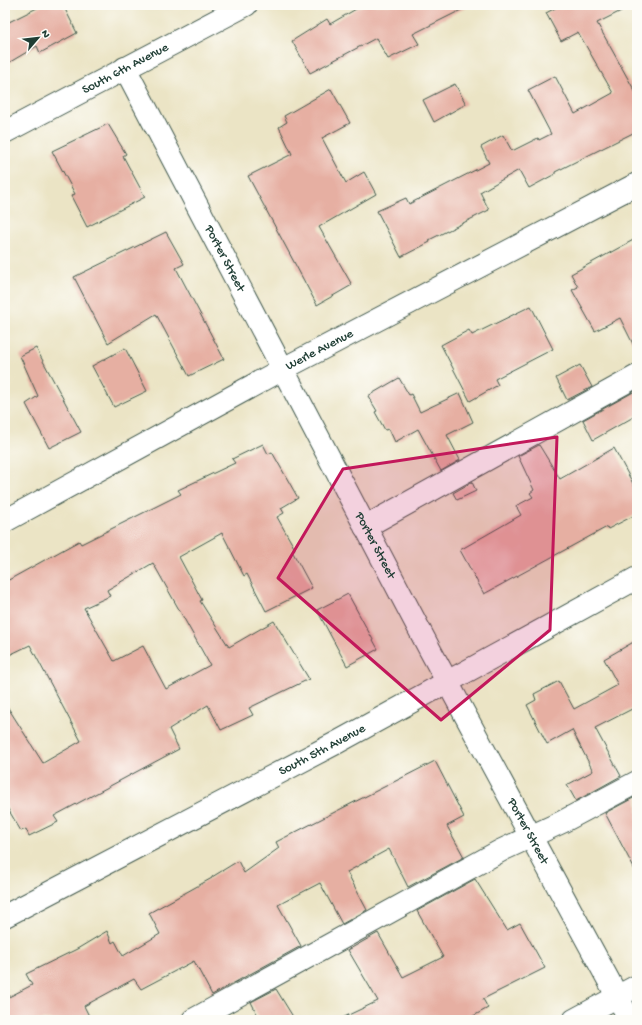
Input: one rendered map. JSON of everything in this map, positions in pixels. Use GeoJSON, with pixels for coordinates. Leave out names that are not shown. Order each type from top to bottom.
{"type":"FeatureCollection","features":[{"type":"Feature","properties":{"kind":"street","name":"South 6th Avenue"},"geometry":{"type":"LineString","coordinates":[[5,132],[246,5]]}},
{"type":"Feature","properties":{"kind":"street","name":"Porter Street"},"geometry":{"type":"LineString","coordinates":[[125,68],[447,682],[630,1020]]}},
{"type":"Feature","properties":{"kind":"street","name":"Werle Avenue"},"geometry":{"type":"LineString","coordinates":[[5,521],[284,369],[637,184]]}},
{"type":"Feature","properties":{"kind":"street"},"geometry":{"type":"LineString","coordinates":[[365,527],[637,376]]}},
{"type":"Feature","properties":{"kind":"street","name":"South 5th Avenue"},"geometry":{"type":"LineString","coordinates":[[5,916],[336,743],[637,578]]}},
{"type":"Feature","properties":{"kind":"street"},"geometry":{"type":"LineString","coordinates":[[193,1020],[530,836],[562,822],[637,782]]}},
{"type":"Feature","properties":{"kind":"street"},"geometry":{"type":"LineString","coordinates":[[574,1020],[637,986]]}},
{"type":"Feature","properties":{"kind":"highlighted area"},"geometry":{"type":"Polygon","coordinates":[[[557,437],[550,630],[441,720],[278,578],[343,469],[557,437]]]}},
{"type":"Feature","properties":{"kind":"building"},"geometry":{"type":"Polygon","coordinates":[[[43,5],[63,5],[77,33],[40,53],[37,46],[5,65],[5,24],[43,5]]]}},
{"type":"Feature","properties":{"kind":"building"},"geometry":{"type":"Polygon","coordinates":[[[363,5],[471,5],[413,34],[419,44],[388,59],[376,38],[310,73],[292,41],[327,19],[330,24],[363,5]]]}},
{"type":"Feature","properties":{"kind":"building"},"geometry":{"type":"Polygon","coordinates":[[[561,5],[633,5],[597,23],[637,95],[637,131],[555,172],[555,174],[529,188],[519,170],[480,192],[489,210],[429,240],[430,242],[401,257],[377,211],[406,198],[409,204],[489,163],[481,147],[503,135],[512,151],[538,138],[539,140],[551,134],[528,90],[555,76],[575,114],[613,93],[578,32],[561,41],[546,13],[561,5]]]}},
{"type":"Feature","properties":{"kind":"building"},"geometry":{"type":"Polygon","coordinates":[[[455,84],[466,104],[434,122],[423,100],[455,84]]]}},
{"type":"Feature","properties":{"kind":"building"},"geometry":{"type":"Polygon","coordinates":[[[331,89],[350,123],[322,138],[346,183],[364,172],[376,194],[319,227],[352,285],[317,305],[248,176],[292,154],[279,127],[287,122],[284,116],[331,89]]]}},
{"type":"Feature","properties":{"kind":"building"},"geometry":{"type":"Polygon","coordinates":[[[108,124],[126,154],[123,156],[145,197],[87,227],[71,196],[75,194],[52,151],[108,124]]]}},
{"type":"Feature","properties":{"kind":"building"},"geometry":{"type":"Polygon","coordinates":[[[166,232],[184,264],[176,268],[224,359],[189,376],[156,314],[108,343],[74,277],[166,232]]]}},
{"type":"Feature","properties":{"kind":"building"},"geometry":{"type":"Polygon","coordinates":[[[637,238],[637,352],[620,318],[595,331],[572,290],[578,287],[571,274],[637,238]]]}},
{"type":"Feature","properties":{"kind":"building"},"geometry":{"type":"Polygon","coordinates":[[[531,306],[553,349],[495,379],[498,385],[470,401],[441,345],[469,330],[472,335],[531,306]]]}},
{"type":"Feature","properties":{"kind":"building"},"geometry":{"type":"Polygon","coordinates":[[[36,348],[81,432],[49,448],[26,404],[38,396],[20,356],[36,348]]]}},
{"type":"Feature","properties":{"kind":"building"},"geometry":{"type":"Polygon","coordinates":[[[125,348],[147,391],[114,407],[92,366],[125,348]]]}},
{"type":"Feature","properties":{"kind":"building"},"geometry":{"type":"Polygon","coordinates":[[[580,365],[592,387],[567,400],[556,378],[580,365]]]}},
{"type":"Feature","properties":{"kind":"building"},"geometry":{"type":"Polygon","coordinates":[[[399,378],[409,395],[411,394],[420,412],[460,393],[473,422],[447,435],[460,460],[441,471],[418,429],[395,442],[389,429],[385,430],[375,412],[377,411],[368,396],[399,378]]]}},
{"type":"Feature","properties":{"kind":"building"},"geometry":{"type":"Polygon","coordinates":[[[637,390],[637,415],[593,440],[583,420],[637,390]]]}},
{"type":"Feature","properties":{"kind":"building"},"geometry":{"type":"Polygon","coordinates":[[[263,444],[268,454],[272,452],[298,498],[281,508],[284,513],[277,517],[295,549],[292,551],[312,588],[266,611],[247,574],[244,576],[222,533],[179,557],[202,600],[200,601],[229,647],[274,621],[309,679],[249,708],[253,715],[221,730],[208,705],[169,729],[179,749],[54,816],[58,822],[29,836],[26,829],[21,831],[5,804],[5,703],[43,763],[81,741],[30,645],[5,657],[5,582],[79,541],[81,544],[181,494],[178,490],[235,463],[232,459],[263,444]],[[153,563],[107,590],[110,596],[84,608],[114,661],[143,646],[166,689],[210,665],[153,563]]]}},
{"type":"Feature","properties":{"kind":"building"},"geometry":{"type":"Polygon","coordinates":[[[539,445],[560,479],[614,448],[637,491],[637,514],[608,529],[607,527],[484,594],[460,550],[521,515],[516,506],[533,497],[530,493],[534,490],[518,456],[539,445]]]}},
{"type":"Feature","properties":{"kind":"building"},"geometry":{"type":"Polygon","coordinates":[[[472,482],[476,491],[457,500],[453,493],[472,482]]]}},
{"type":"Feature","properties":{"kind":"building"},"geometry":{"type":"Polygon","coordinates":[[[348,594],[378,649],[347,666],[317,610],[348,594]]]}},
{"type":"Feature","properties":{"kind":"building"},"geometry":{"type":"Polygon","coordinates":[[[637,640],[637,718],[632,709],[595,728],[621,776],[576,801],[567,785],[593,771],[572,730],[547,744],[527,705],[536,700],[534,694],[559,681],[574,709],[618,685],[604,659],[637,640]]]}},
{"type":"Feature","properties":{"kind":"building"},"geometry":{"type":"Polygon","coordinates":[[[435,761],[464,817],[447,826],[464,857],[408,887],[389,849],[347,872],[367,910],[342,924],[320,883],[278,905],[301,946],[212,995],[194,961],[141,989],[134,979],[84,1006],[91,1020],[5,1020],[5,999],[32,985],[26,974],[77,949],[107,931],[112,943],[115,941],[123,956],[160,934],[149,913],[212,878],[238,861],[244,873],[279,848],[276,842],[435,761]]]}},
{"type":"Feature","properties":{"kind":"building"},"geometry":{"type":"Polygon","coordinates":[[[637,796],[637,874],[605,813],[637,796]]]}},
{"type":"Feature","properties":{"kind":"building"},"geometry":{"type":"Polygon","coordinates":[[[475,879],[507,930],[520,923],[545,968],[483,999],[488,1008],[466,1020],[338,1020],[378,1001],[348,950],[378,933],[403,977],[443,957],[417,911],[475,879]]]}},
{"type":"Feature","properties":{"kind":"building"},"geometry":{"type":"Polygon","coordinates":[[[276,989],[295,1020],[260,1020],[251,1002],[276,989]]]}}]}
